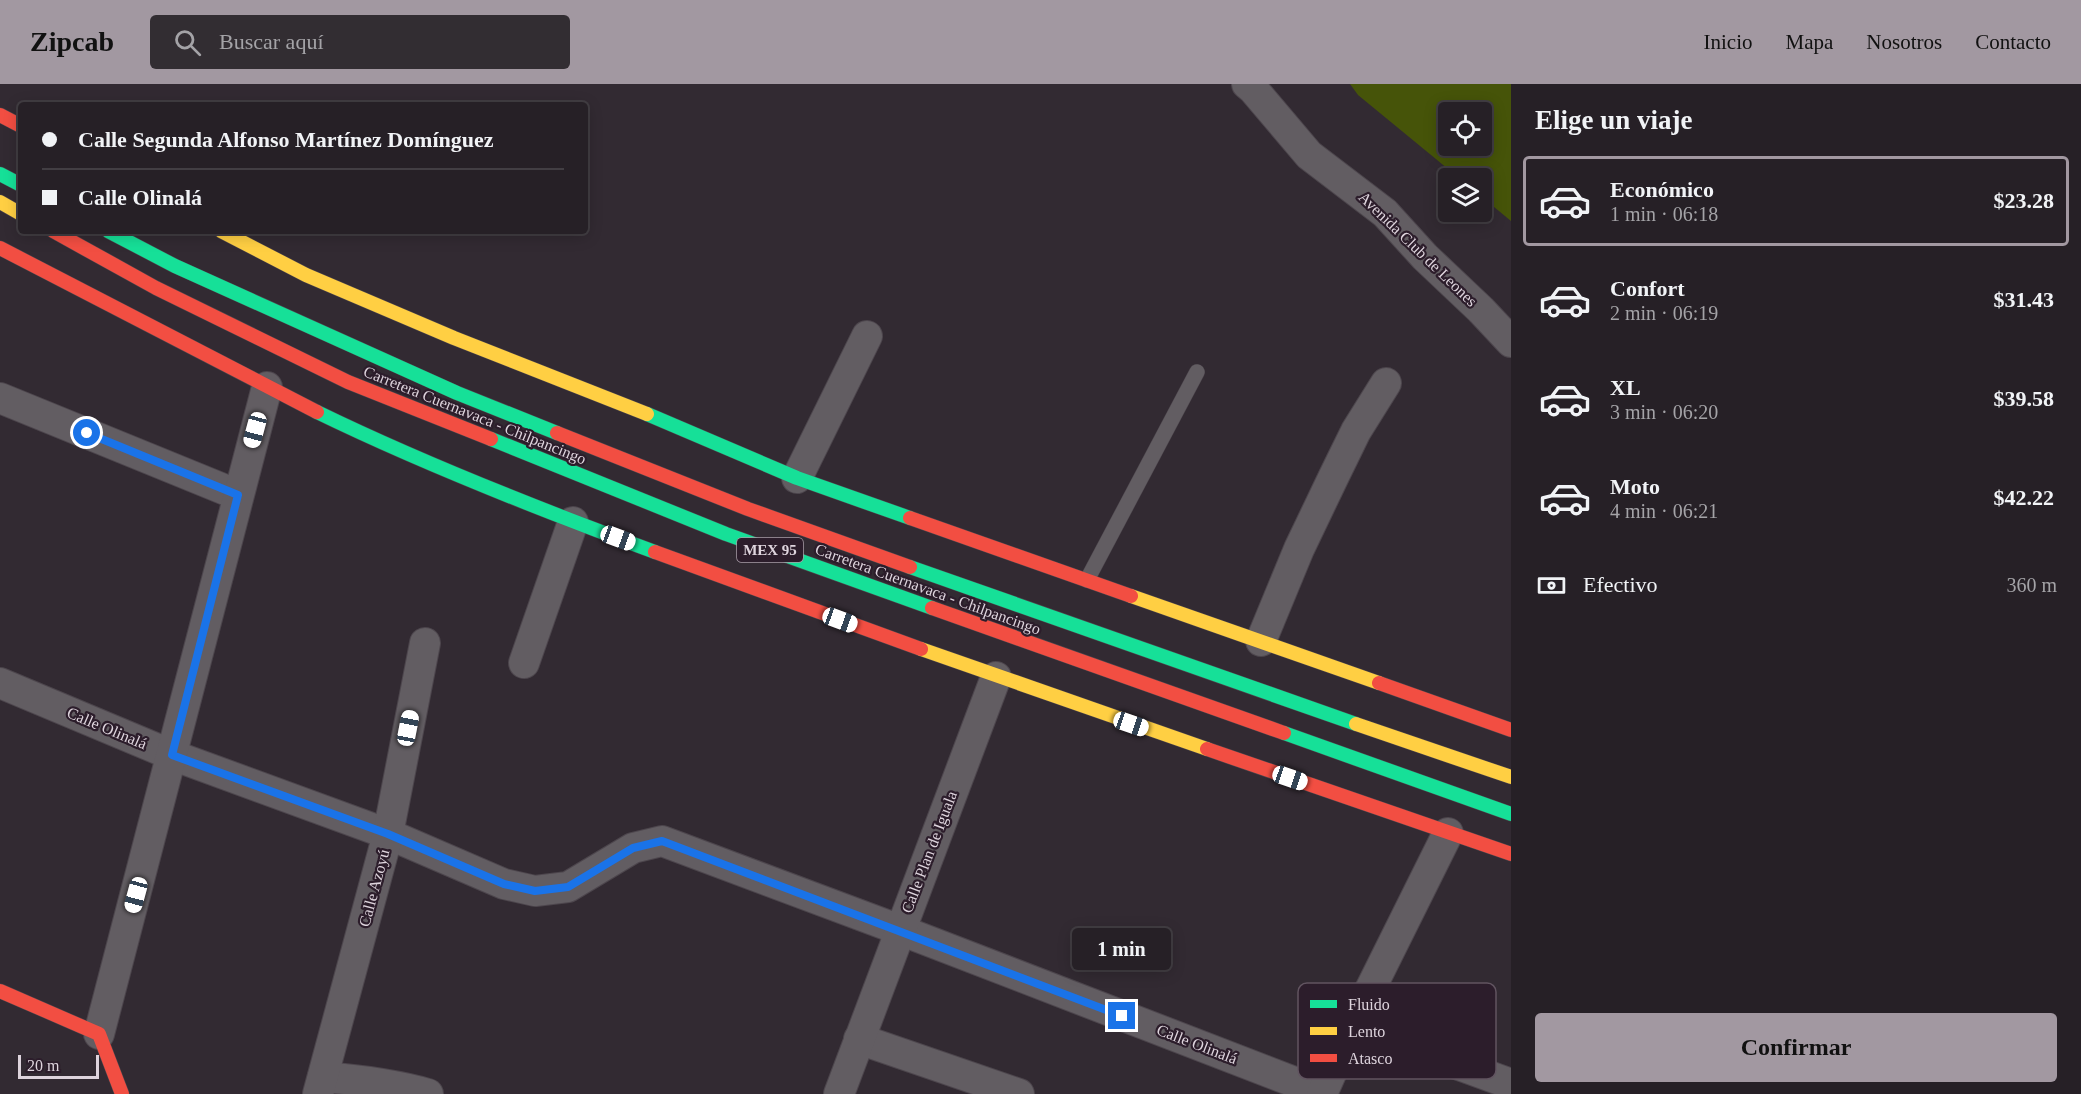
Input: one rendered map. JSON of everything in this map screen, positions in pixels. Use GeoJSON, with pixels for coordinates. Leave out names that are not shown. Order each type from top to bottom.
{"type":"FeatureCollection","features":[{"type":"Feature","properties":{"kind":"street","name":"Avenida Club de Leones"},"geometry":{"type":"LineString","coordinates":[[1247,84],[1309,155],[1385,213],[1425,257],[1511,342]]}},
{"type":"Feature","properties":{"kind":"street"},"geometry":{"type":"LineString","coordinates":[[0,115],[18,124]]}},
{"type":"Feature","properties":{"kind":"street"},"geometry":{"type":"LineString","coordinates":[[0,174],[18,183]]}},
{"type":"Feature","properties":{"kind":"street"},"geometry":{"type":"LineString","coordinates":[[0,202],[18,212]]}},
{"type":"Feature","properties":{"kind":"street","name":"Carretera Cuernavaca - Chilpancingo"},"geometry":{"type":"LineString","coordinates":[[58,234],[156,288],[348,382],[726,534],[1511,814]]}},
{"type":"Feature","properties":{"kind":"street","name":"Carretera Cuernavaca - Chilpancingo"},"geometry":{"type":"LineString","coordinates":[[114,234],[175,266],[457,393],[748,509],[1320,712],[1511,777]]}},
{"type":"Feature","properties":{"kind":"street"},"geometry":{"type":"LineString","coordinates":[[227,234],[306,275],[454,338],[606,397],[797,478],[1511,730]]}},
{"type":"Feature","properties":{"kind":"street"},"geometry":{"type":"LineString","coordinates":[[0,248],[267,387],[359,432],[573,522],[996,677],[1511,854]]}},
{"type":"Feature","properties":{"kind":"street"},"geometry":{"type":"LineString","coordinates":[[797,478],[867,336]]}},
{"type":"Feature","properties":{"kind":"street"},"geometry":{"type":"LineString","coordinates":[[1261,641],[1299,549],[1333,478],[1356,431],[1386,383]]}},
{"type":"Feature","properties":{"kind":"street"},"geometry":{"type":"LineString","coordinates":[[122,1094],[99,1034],[267,387]]}},
{"type":"Feature","properties":{"kind":"street"},"geometry":{"type":"LineString","coordinates":[[0,398],[238,495]]}},
{"type":"Feature","properties":{"kind":"street"},"geometry":{"type":"LineString","coordinates":[[524,663],[573,522]]}},
{"type":"Feature","properties":{"kind":"street","name":"Calle Azoyú"},"geometry":{"type":"LineString","coordinates":[[320,1086],[388,834],[425,643]]}},
{"type":"Feature","properties":{"kind":"street","name":"Calle Plan de Iguala"},"geometry":{"type":"LineString","coordinates":[[839,1094],[996,677]]}},
{"type":"Feature","properties":{"kind":"street","name":"Calle Olinalá"},"geometry":{"type":"LineString","coordinates":[[0,683],[172,755],[388,834],[504,884],[535,891],[568,887],[633,848],[662,841],[1322,1093]]}},
{"type":"Feature","properties":{"kind":"street"},"geometry":{"type":"LineString","coordinates":[[1373,983],[1448,833]]}},
{"type":"Feature","properties":{"kind":"street"},"geometry":{"type":"LineString","coordinates":[[0,992],[99,1034]]}},
{"type":"Feature","properties":{"kind":"street"},"geometry":{"type":"LineString","coordinates":[[860,1039],[1019,1094]]}},
{"type":"Feature","properties":{"kind":"street"},"geometry":{"type":"LineString","coordinates":[[1322,1093],[1328,1079]]}},
{"type":"Feature","properties":{"kind":"street"},"geometry":{"type":"LineString","coordinates":[[1496,1079],[1511,1084]]}},
{"type":"Feature","properties":{"kind":"street"},"geometry":{"type":"LineString","coordinates":[[320,1086],[367,1081],[404,1087],[428,1094]]}},
{"type":"Feature","properties":{"kind":"lane"},"geometry":{"type":"LineString","coordinates":[[1087,580],[1197,372]]}},
{"type":"Feature","properties":{"kind":"green space"},"geometry":{"type":"Polygon","coordinates":[[[1350,84],[1511,84],[1511,221],[1492,205],[1492,168],[1447,168],[1358,95],[1350,84]]]}},
{"type":"Feature","properties":{"kind":"traffic: fast"},"geometry":{"type":"LineString","coordinates":[[0,174],[18,183]]}},
{"type":"Feature","properties":{"kind":"traffic: fast"},"geometry":{"type":"LineString","coordinates":[[114,234],[175,266],[457,393],[557,433]]}},
{"type":"Feature","properties":{"kind":"traffic: fast"},"geometry":{"type":"LineString","coordinates":[[317,412],[484,486],[655,552]]}},
{"type":"Feature","properties":{"kind":"traffic: fast"},"geometry":{"type":"LineString","coordinates":[[647,414],[797,478],[910,518]]}},
{"type":"Feature","properties":{"kind":"traffic: fast"},"geometry":{"type":"LineString","coordinates":[[491,439],[726,534],[932,608]]}},
{"type":"Feature","properties":{"kind":"traffic: fast"},"geometry":{"type":"LineString","coordinates":[[910,567],[1356,724]]}},
{"type":"Feature","properties":{"kind":"traffic: fast"},"geometry":{"type":"LineString","coordinates":[[1284,733],[1511,814]]}},
{"type":"Feature","properties":{"kind":"traffic: slow"},"geometry":{"type":"LineString","coordinates":[[0,202],[18,212]]}},
{"type":"Feature","properties":{"kind":"traffic: slow"},"geometry":{"type":"LineString","coordinates":[[227,234],[306,275],[454,338],[647,414]]}},
{"type":"Feature","properties":{"kind":"traffic: slow"},"geometry":{"type":"LineString","coordinates":[[1131,596],[1379,683]]}},
{"type":"Feature","properties":{"kind":"traffic: slow"},"geometry":{"type":"LineString","coordinates":[[921,649],[1207,749]]}},
{"type":"Feature","properties":{"kind":"traffic: slow"},"geometry":{"type":"LineString","coordinates":[[1356,724],[1511,777]]}},
{"type":"Feature","properties":{"kind":"traffic: jam"},"geometry":{"type":"LineString","coordinates":[[0,115],[18,124]]}},
{"type":"Feature","properties":{"kind":"traffic: jam"},"geometry":{"type":"LineString","coordinates":[[58,234],[156,288],[348,382],[491,439]]}},
{"type":"Feature","properties":{"kind":"traffic: jam"},"geometry":{"type":"LineString","coordinates":[[0,248],[317,412]]}},
{"type":"Feature","properties":{"kind":"traffic: jam"},"geometry":{"type":"LineString","coordinates":[[557,433],[748,509],[910,567]]}},
{"type":"Feature","properties":{"kind":"traffic: jam"},"geometry":{"type":"LineString","coordinates":[[910,518],[1131,596]]}},
{"type":"Feature","properties":{"kind":"traffic: jam"},"geometry":{"type":"LineString","coordinates":[[655,552],[921,649]]}},
{"type":"Feature","properties":{"kind":"traffic: jam"},"geometry":{"type":"LineString","coordinates":[[932,608],[1284,733]]}},
{"type":"Feature","properties":{"kind":"traffic: jam"},"geometry":{"type":"LineString","coordinates":[[1379,683],[1511,730]]}},
{"type":"Feature","properties":{"kind":"traffic: jam"},"geometry":{"type":"LineString","coordinates":[[1207,749],[1511,854]]}},
{"type":"Feature","properties":{"kind":"traffic: jam"},"geometry":{"type":"LineString","coordinates":[[0,991],[99,1034],[122,1094]]}},
{"type":"Feature","properties":{"kind":"route"},"geometry":{"type":"LineString","coordinates":[[87,433],[238,495],[172,755],[388,834],[504,884],[535,891],[568,887],[633,848],[662,841],[1122,1016]]}}]}
